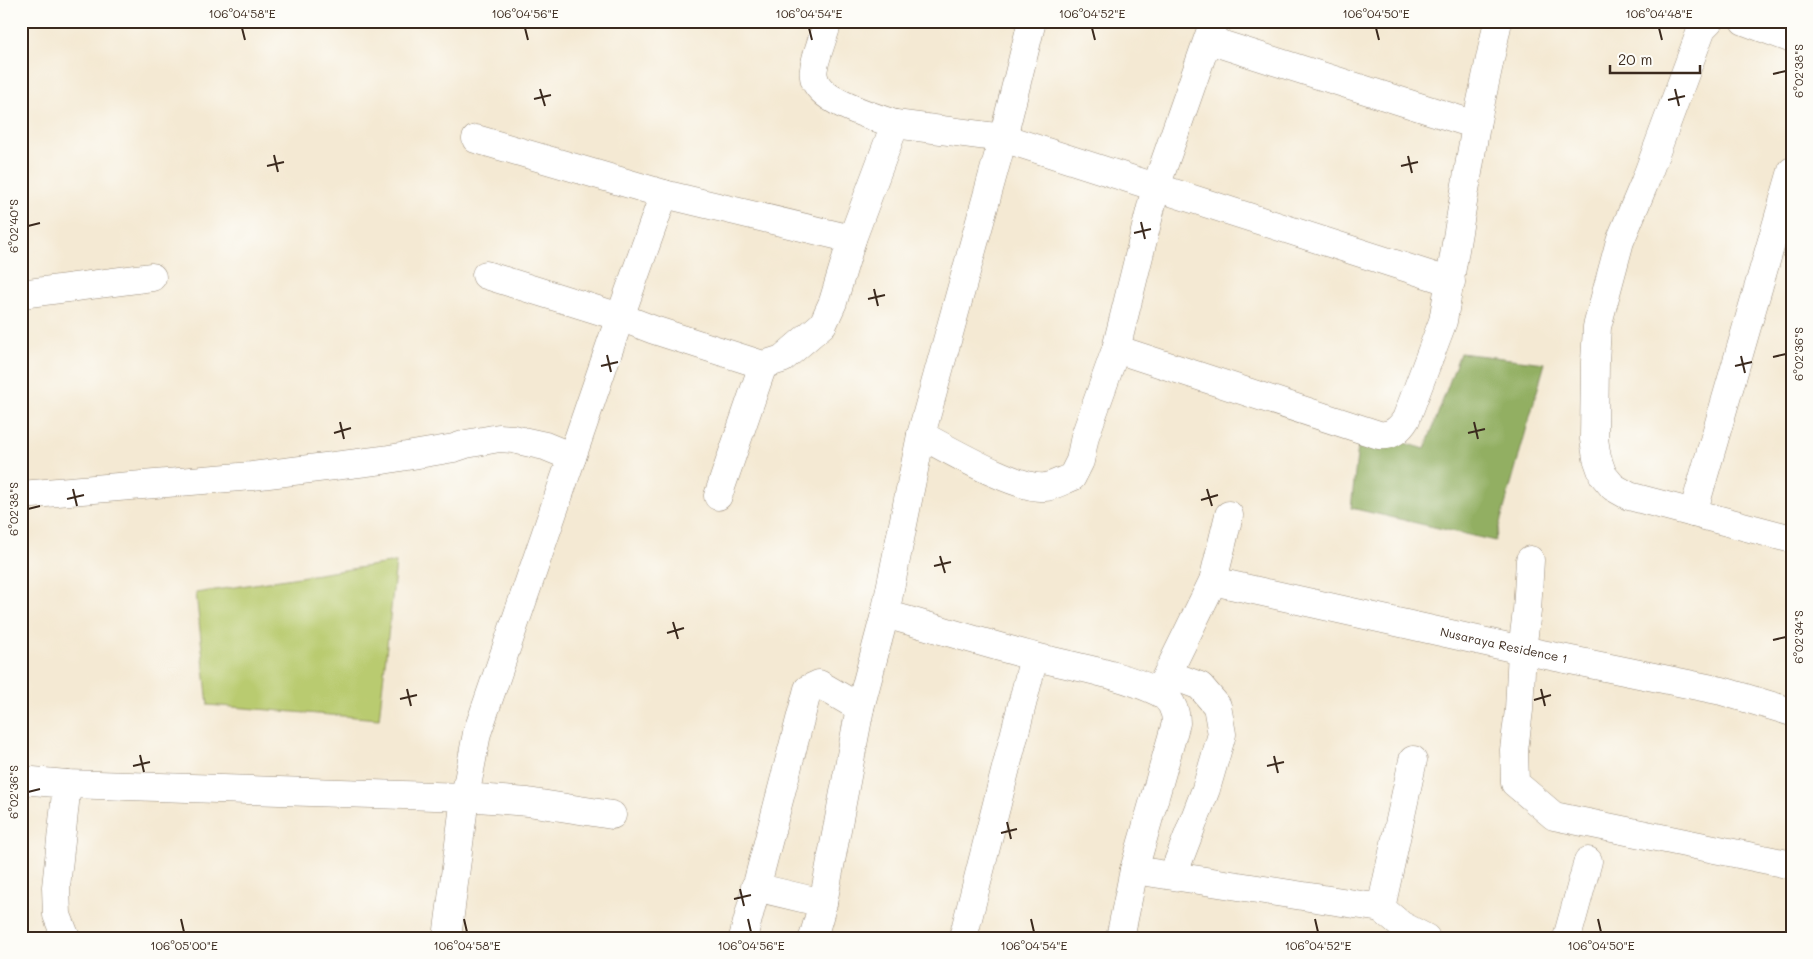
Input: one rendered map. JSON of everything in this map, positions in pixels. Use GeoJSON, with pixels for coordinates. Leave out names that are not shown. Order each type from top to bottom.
{"type":"FeatureCollection","features":[{"type":"Feature","properties":{"kind":"street"},"geometry":{"type":"LineString","coordinates":[[828,21],[813,76],[818,86],[834,99],[852,109],[895,124],[1003,138],[1451,282]]}},
{"type":"Feature","properties":{"kind":"street"},"geometry":{"type":"LineString","coordinates":[[813,938],[823,902],[860,708],[885,614],[922,435],[1003,138],[1032,21]]}},
{"type":"Feature","properties":{"kind":"street"},"geometry":{"type":"LineString","coordinates":[[1116,349],[1384,436],[1397,430],[1406,420],[1443,321],[1476,125],[1498,21]]}},
{"type":"Feature","properties":{"kind":"street"},"geometry":{"type":"LineString","coordinates":[[1709,21],[1702,28],[1644,184],[1620,241],[1597,327],[1594,440],[1597,458],[1604,475],[1613,487],[1629,496],[1792,539]]}},
{"type":"Feature","properties":{"kind":"street"},"geometry":{"type":"LineString","coordinates":[[1744,21],[1792,39]]}},
{"type":"Feature","properties":{"kind":"street"},"geometry":{"type":"LineString","coordinates":[[922,435],[1004,477],[1024,484],[1046,487],[1072,477],[1080,461],[1085,436],[1116,349],[1156,187],[1211,31],[1476,125]]}},
{"type":"Feature","properties":{"kind":"street"},"geometry":{"type":"LineString","coordinates":[[486,275],[620,317],[762,365],[782,359],[823,324],[833,302],[852,239],[895,124]]}},
{"type":"Feature","properties":{"kind":"street"},"geometry":{"type":"LineString","coordinates":[[476,139],[664,194],[852,239]]}},
{"type":"Feature","properties":{"kind":"street"},"geometry":{"type":"LineString","coordinates":[[1693,513],[1792,171]]}},
{"type":"Feature","properties":{"kind":"street"},"geometry":{"type":"LineString","coordinates":[[447,938],[465,797],[477,733],[664,194]]}},
{"type":"Feature","properties":{"kind":"street"},"geometry":{"type":"LineString","coordinates":[[21,294],[152,277]]}},
{"type":"Feature","properties":{"kind":"street"},"geometry":{"type":"LineString","coordinates":[[718,496],[762,365]]}},
{"type":"Feature","properties":{"kind":"street"},"geometry":{"type":"LineString","coordinates":[[21,495],[252,476],[383,460],[499,438],[545,446],[572,457]]}},
{"type":"Feature","properties":{"kind":"street"},"geometry":{"type":"LineString","coordinates":[[1120,938],[1134,870],[1176,723],[1176,712],[1167,698],[1163,683],[1213,581],[1229,515]]}},
{"type":"Feature","properties":{"kind":"street"},"geometry":{"type":"LineString","coordinates":[[1530,560],[1519,710],[1514,750],[1515,783],[1554,816],[1792,865]]}},
{"type":"Feature","properties":{"kind":"street","name":"Nusaraya Residence 1"},"geometry":{"type":"LineString","coordinates":[[1213,581],[1522,650],[1722,691],[1792,712]]}},
{"type":"Feature","properties":{"kind":"street"},"geometry":{"type":"LineString","coordinates":[[885,614],[1128,680],[1200,686],[1217,706],[1222,734],[1206,789],[1173,875]]}},
{"type":"Feature","properties":{"kind":"street"},"geometry":{"type":"LineString","coordinates":[[963,938],[1034,656]]}},
{"type":"Feature","properties":{"kind":"street"},"geometry":{"type":"LineString","coordinates":[[743,938],[808,689],[819,684],[860,708]]}},
{"type":"Feature","properties":{"kind":"street"},"geometry":{"type":"LineString","coordinates":[[1381,908],[1413,760]]}},
{"type":"Feature","properties":{"kind":"street"},"geometry":{"type":"LineString","coordinates":[[21,780],[67,784],[465,797],[528,802],[612,815]]}},
{"type":"Feature","properties":{"kind":"street"},"geometry":{"type":"LineString","coordinates":[[66,938],[57,915],[56,887],[67,784]]}},
{"type":"Feature","properties":{"kind":"street"},"geometry":{"type":"LineString","coordinates":[[1567,938],[1588,861]]}},
{"type":"Feature","properties":{"kind":"street"},"geometry":{"type":"LineString","coordinates":[[1134,870],[1381,908],[1401,925],[1426,938]]}},
{"type":"Feature","properties":{"kind":"street"},"geometry":{"type":"LineString","coordinates":[[755,887],[823,902]]}},
{"type":"Feature","properties":{"kind":"green space"},"geometry":{"type":"Polygon","coordinates":[[[1460,353],[1545,363],[1495,541],[1351,508],[1360,429],[1425,449],[1460,353]]]}},
{"type":"Feature","properties":{"kind":"green space"},"geometry":{"type":"Polygon","coordinates":[[[396,562],[379,719],[208,705],[196,593],[396,562]]]}}]}
